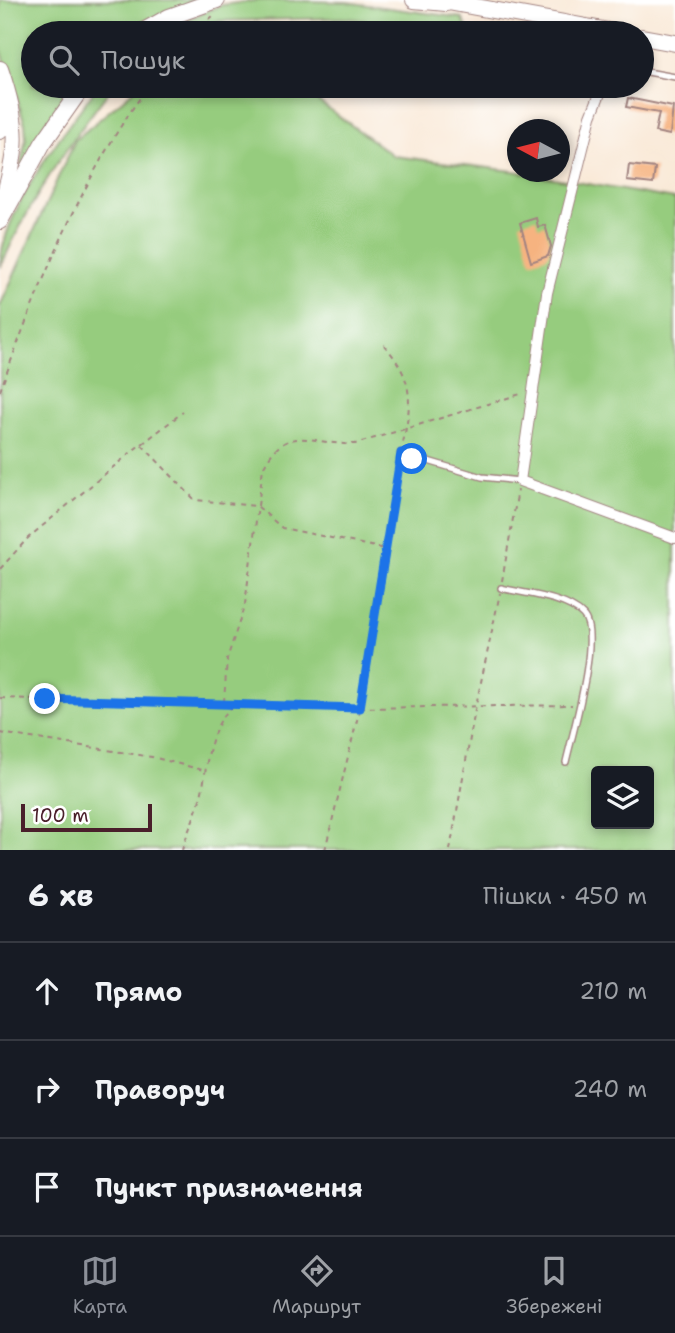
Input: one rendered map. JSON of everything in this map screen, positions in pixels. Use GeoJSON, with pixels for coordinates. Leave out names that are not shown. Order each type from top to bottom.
{"type":"FeatureCollection","features":[{"type":"Feature","properties":{"kind":"main road"},"geometry":{"type":"LineString","coordinates":[[414,0],[463,5]]}},
{"type":"Feature","properties":{"kind":"main road"},"geometry":{"type":"LineString","coordinates":[[437,0],[552,21]]}},
{"type":"Feature","properties":{"kind":"main road"},"geometry":{"type":"LineString","coordinates":[[163,21],[181,12],[216,8]]}},
{"type":"Feature","properties":{"kind":"main road"},"geometry":{"type":"LineString","coordinates":[[654,39],[675,43]]}},
{"type":"Feature","properties":{"kind":"main road"},"geometry":{"type":"LineString","coordinates":[[0,69],[15,116],[16,143],[0,209]]}},
{"type":"Feature","properties":{"kind":"main road"},"geometry":{"type":"LineString","coordinates":[[0,86],[3,102],[0,131]]}},
{"type":"Feature","properties":{"kind":"main road"},"geometry":{"type":"LineString","coordinates":[[0,221],[43,143],[75,98]]}},
{"type":"Feature","properties":{"kind":"street"},"geometry":{"type":"LineString","coordinates":[[599,98],[547,293],[520,481],[675,538]]}},
{"type":"Feature","properties":{"kind":"lane"},"geometry":{"type":"LineString","coordinates":[[654,73],[675,77]]}},
{"type":"Feature","properties":{"kind":"lane"},"geometry":{"type":"LineString","coordinates":[[401,453],[430,464],[482,477],[520,481]]}},
{"type":"Feature","properties":{"kind":"lane"},"geometry":{"type":"LineString","coordinates":[[501,588],[568,605],[587,620],[590,647],[566,762]]}},
{"type":"Feature","properties":{"kind":"path"},"geometry":{"type":"LineString","coordinates":[[0,391],[27,319],[70,225],[113,139],[141,98]]}},
{"type":"Feature","properties":{"kind":"path"},"geometry":{"type":"LineString","coordinates":[[325,850],[360,708],[406,429],[409,401],[406,373],[384,345]]}},
{"type":"Feature","properties":{"kind":"path"},"geometry":{"type":"LineString","coordinates":[[224,702],[227,659],[245,604],[263,468],[272,450],[287,439],[300,437],[326,443],[355,444],[514,398],[534,388]]}},
{"type":"Feature","properties":{"kind":"path"},"geometry":{"type":"LineString","coordinates":[[0,569],[28,538],[183,412]]}},
{"type":"Feature","properties":{"kind":"path"},"geometry":{"type":"LineString","coordinates":[[141,444],[195,500],[257,506],[282,528],[386,549]]}},
{"type":"Feature","properties":{"kind":"path"},"geometry":{"type":"LineString","coordinates":[[0,698],[224,702],[360,708],[543,703],[578,706]]}},
{"type":"Feature","properties":{"kind":"path"},"geometry":{"type":"LineString","coordinates":[[182,850],[203,788],[203,770],[221,719],[237,704]]}},
{"type":"Feature","properties":{"kind":"path"},"geometry":{"type":"LineString","coordinates":[[450,850],[475,706]]}},
{"type":"Feature","properties":{"kind":"path"},"geometry":{"type":"LineString","coordinates":[[0,733],[152,757],[203,770]]}},
{"type":"Feature","properties":{"kind":"green space"},"geometry":{"type":"Polygon","coordinates":[[[0,0],[199,0],[156,21],[21,21],[21,98],[72,98],[19,174],[26,138],[25,124],[0,46],[0,0]]]}},
{"type":"Feature","properties":{"kind":"green space"},"geometry":{"type":"Polygon","coordinates":[[[260,0],[346,2],[462,18],[464,21],[368,21],[343,18],[183,21],[222,5],[260,0]]]}},
{"type":"Feature","properties":{"kind":"green space"},"geometry":{"type":"Polygon","coordinates":[[[89,98],[104,98],[51,173],[0,268],[3,246],[22,198],[89,98]]]}},
{"type":"Feature","properties":{"kind":"green space"},"geometry":{"type":"Polygon","coordinates":[[[125,98],[314,98],[394,156],[507,170],[507,182],[570,181],[675,199],[675,850],[0,850],[0,306],[75,140],[125,98]]]}},
{"type":"Feature","properties":{"kind":"building"},"geometry":{"type":"Polygon","coordinates":[[[628,98],[673,107],[670,135],[655,132],[659,113],[626,107],[628,98]]]}},
{"type":"Feature","properties":{"kind":"building"},"geometry":{"type":"Polygon","coordinates":[[[629,165],[655,168],[653,184],[627,181],[629,165]]]}},
{"type":"Feature","properties":{"kind":"building"},"geometry":{"type":"Polygon","coordinates":[[[536,218],[538,227],[545,225],[551,246],[548,256],[531,262],[520,223],[536,218]]]}},
{"type":"Feature","properties":{"kind":"route"},"geometry":{"type":"LineString","coordinates":[[45,699],[237,704],[245,702],[360,708],[401,453],[412,459]]}}]}
